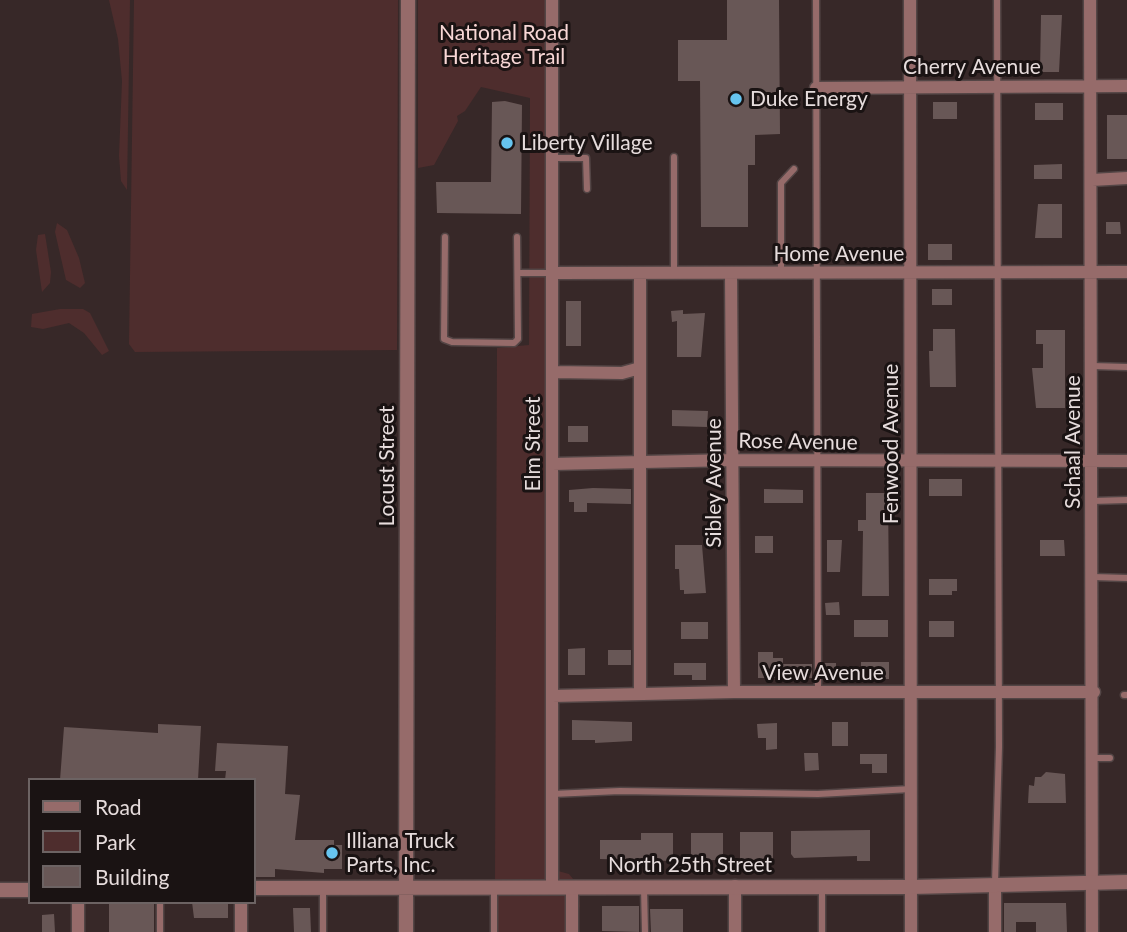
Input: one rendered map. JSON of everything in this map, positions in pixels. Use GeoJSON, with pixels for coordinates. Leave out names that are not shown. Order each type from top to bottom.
{"type":"FeatureCollection","features":[{"type":"Feature","properties":{"kind":"street","name":"Locust Street"},"geometry":{"type":"LineString","coordinates":[[407,932],[408,0]]}},
{"type":"Feature","properties":{"kind":"street","name":"Elm Street"},"geometry":{"type":"LineString","coordinates":[[552,0],[552,887]]}},
{"type":"Feature","properties":{"kind":"street","name":"Fenwood Avenue"},"geometry":{"type":"LineString","coordinates":[[910,0],[911,932]]}},
{"type":"Feature","properties":{"kind":"street","name":"Schaal Avenue"},"geometry":{"type":"LineString","coordinates":[[1090,0],[1094,692],[1092,932]]}},
{"type":"Feature","properties":{"kind":"street","name":"Cherry Avenue"},"geometry":{"type":"LineString","coordinates":[[816,88],[1127,86]]}},
{"type":"Feature","properties":{"kind":"street"},"geometry":{"type":"LineString","coordinates":[[1092,180],[1127,178]]}},
{"type":"Feature","properties":{"kind":"street","name":"Home Avenue"},"geometry":{"type":"LineString","coordinates":[[552,273],[674,275],[1127,272]]}},
{"type":"Feature","properties":{"kind":"street"},"geometry":{"type":"LineString","coordinates":[[640,274],[640,694]]}},
{"type":"Feature","properties":{"kind":"street","name":"Sibley Avenue"},"geometry":{"type":"LineString","coordinates":[[731,274],[734,692]]}},
{"type":"Feature","properties":{"kind":"street"},"geometry":{"type":"LineString","coordinates":[[552,372],[622,373],[640,368]]}},
{"type":"Feature","properties":{"kind":"street","name":"Rose Avenue"},"geometry":{"type":"LineString","coordinates":[[552,464],[734,460],[1127,461]]}},
{"type":"Feature","properties":{"kind":"street","name":"View Avenue"},"geometry":{"type":"LineString","coordinates":[[552,696],[734,692],[1094,692]]}},
{"type":"Feature","properties":{"kind":"street","name":"North 25th Street"},"geometry":{"type":"LineString","coordinates":[[256,888],[911,887],[1127,883]]}},
{"type":"Feature","properties":{"kind":"street"},"geometry":{"type":"LineString","coordinates":[[995,885],[995,932]]}},
{"type":"Feature","properties":{"kind":"street"},"geometry":{"type":"LineString","coordinates":[[735,886],[735,932]]}},
{"type":"Feature","properties":{"kind":"street"},"geometry":{"type":"LineString","coordinates":[[572,887],[572,932]]}},
{"type":"Feature","properties":{"kind":"street"},"geometry":{"type":"LineString","coordinates":[[0,890],[28,890]]}},
{"type":"Feature","properties":{"kind":"street"},"geometry":{"type":"LineString","coordinates":[[78,904],[78,932]]}},
{"type":"Feature","properties":{"kind":"street"},"geometry":{"type":"LineString","coordinates":[[241,904],[241,932]]}},
{"type":"Feature","properties":{"kind":"lane"},"geometry":{"type":"LineString","coordinates":[[816,0],[818,692]]}},
{"type":"Feature","properties":{"kind":"lane"},"geometry":{"type":"LineString","coordinates":[[995,885],[998,692],[996,0]]}},
{"type":"Feature","properties":{"kind":"lane"},"geometry":{"type":"LineString","coordinates":[[674,157],[674,275]]}},
{"type":"Feature","properties":{"kind":"lane"},"geometry":{"type":"LineString","coordinates":[[552,158],[586,158],[587,189]]}},
{"type":"Feature","properties":{"kind":"lane"},"geometry":{"type":"LineString","coordinates":[[781,274],[781,183],[794,169]]}},
{"type":"Feature","properties":{"kind":"lane"},"geometry":{"type":"LineString","coordinates":[[445,237],[444,339],[452,342],[518,340],[517,237]]}},
{"type":"Feature","properties":{"kind":"lane"},"geometry":{"type":"LineString","coordinates":[[518,273],[552,273]]}},
{"type":"Feature","properties":{"kind":"lane"},"geometry":{"type":"LineString","coordinates":[[1092,366],[1127,367]]}},
{"type":"Feature","properties":{"kind":"lane"},"geometry":{"type":"LineString","coordinates":[[1092,501],[1127,500]]}},
{"type":"Feature","properties":{"kind":"lane"},"geometry":{"type":"LineString","coordinates":[[1093,577],[1127,578]]}},
{"type":"Feature","properties":{"kind":"lane"},"geometry":{"type":"LineString","coordinates":[[1093,758],[1110,758]]}},
{"type":"Feature","properties":{"kind":"lane"},"geometry":{"type":"LineString","coordinates":[[552,794],[620,791],[818,794],[911,789]]}},
{"type":"Feature","properties":{"kind":"lane"},"geometry":{"type":"LineString","coordinates":[[644,886],[645,932]]}},
{"type":"Feature","properties":{"kind":"lane"},"geometry":{"type":"LineString","coordinates":[[821,932],[822,886]]}},
{"type":"Feature","properties":{"kind":"lane"},"geometry":{"type":"LineString","coordinates":[[323,887],[323,932]]}},
{"type":"Feature","properties":{"kind":"lane"},"geometry":{"type":"LineString","coordinates":[[494,887],[494,932]]}},
{"type":"Feature","properties":{"kind":"lane"},"geometry":{"type":"LineString","coordinates":[[160,904],[160,932]]}},
{"type":"Feature","properties":{"kind":"green space"},"geometry":{"type":"Polygon","coordinates":[[[109,0],[130,0],[127,190],[121,181],[119,156],[122,81],[118,39],[109,0]]]}},
{"type":"Feature","properties":{"kind":"green space"},"geometry":{"type":"Polygon","coordinates":[[[134,0],[398,0],[397,350],[135,352],[129,344],[134,0]]]}},
{"type":"Feature","properties":{"kind":"green space","name":"National Road Heritage Trail"},"geometry":{"type":"Polygon","coordinates":[[[418,0],[552,0],[558,871],[569,874],[578,885],[580,906],[575,932],[498,932],[495,879],[497,348],[529,345],[530,98],[481,87],[465,111],[457,116],[458,121],[434,165],[418,168],[418,0]]]}},
{"type":"Feature","properties":{"kind":"green space"},"geometry":{"type":"Polygon","coordinates":[[[57,223],[67,230],[79,258],[85,283],[80,288],[66,280],[55,232],[57,223]]]}},
{"type":"Feature","properties":{"kind":"green space"},"geometry":{"type":"Polygon","coordinates":[[[45,234],[51,272],[50,283],[42,292],[36,250],[38,235],[45,234]]]}},
{"type":"Feature","properties":{"kind":"green space"},"geometry":{"type":"Polygon","coordinates":[[[60,309],[83,309],[90,313],[109,351],[102,355],[84,333],[69,323],[43,329],[31,327],[32,314],[60,309]]]}},
{"type":"Feature","properties":{"kind":"building"},"geometry":{"type":"Polygon","coordinates":[[[727,0],[779,0],[780,134],[755,135],[755,165],[748,165],[748,227],[701,227],[700,81],[678,81],[678,40],[727,40],[727,0]]]}},
{"type":"Feature","properties":{"kind":"building"},"geometry":{"type":"Polygon","coordinates":[[[1041,15],[1062,15],[1059,72],[1040,72],[1041,15]]]}},
{"type":"Feature","properties":{"kind":"building","name":"Liberty Village"},"geometry":{"type":"Polygon","coordinates":[[[505,101],[522,105],[521,214],[437,213],[436,182],[491,182],[492,102],[505,101]]]}},
{"type":"Feature","properties":{"kind":"building"},"geometry":{"type":"Polygon","coordinates":[[[933,102],[957,102],[957,119],[933,119],[933,102]]]}},
{"type":"Feature","properties":{"kind":"building"},"geometry":{"type":"Polygon","coordinates":[[[1035,103],[1063,103],[1063,120],[1035,120],[1035,103]]]}},
{"type":"Feature","properties":{"kind":"building"},"geometry":{"type":"Polygon","coordinates":[[[1107,115],[1127,115],[1127,159],[1107,159],[1107,115]]]}},
{"type":"Feature","properties":{"kind":"building"},"geometry":{"type":"Polygon","coordinates":[[[1062,164],[1062,179],[1034,179],[1034,165],[1062,164]]]}},
{"type":"Feature","properties":{"kind":"building"},"geometry":{"type":"Polygon","coordinates":[[[1038,204],[1062,204],[1062,238],[1035,238],[1038,204]]]}},
{"type":"Feature","properties":{"kind":"building"},"geometry":{"type":"Polygon","coordinates":[[[1106,222],[1120,222],[1121,234],[1106,234],[1106,222]]]}},
{"type":"Feature","properties":{"kind":"building"},"geometry":{"type":"Polygon","coordinates":[[[928,244],[952,244],[952,260],[928,260],[928,244]]]}},
{"type":"Feature","properties":{"kind":"building"},"geometry":{"type":"Polygon","coordinates":[[[932,289],[952,289],[952,305],[932,305],[932,289]]]}},
{"type":"Feature","properties":{"kind":"building"},"geometry":{"type":"Polygon","coordinates":[[[566,301],[581,301],[581,346],[566,346],[566,301]]]}},
{"type":"Feature","properties":{"kind":"building"},"geometry":{"type":"Polygon","coordinates":[[[683,310],[683,314],[705,313],[701,357],[677,357],[677,321],[672,322],[671,311],[683,310]]]}},
{"type":"Feature","properties":{"kind":"building"},"geometry":{"type":"Polygon","coordinates":[[[933,329],[955,329],[956,387],[930,387],[929,351],[933,351],[933,329]]]}},
{"type":"Feature","properties":{"kind":"building"},"geometry":{"type":"Polygon","coordinates":[[[1036,330],[1065,330],[1065,408],[1036,408],[1032,368],[1043,368],[1043,344],[1036,344],[1036,330]]]}},
{"type":"Feature","properties":{"kind":"building"},"geometry":{"type":"Polygon","coordinates":[[[672,410],[708,411],[707,427],[672,426],[672,410]]]}},
{"type":"Feature","properties":{"kind":"building"},"geometry":{"type":"Polygon","coordinates":[[[568,426],[588,426],[588,442],[568,442],[568,426]]]}},
{"type":"Feature","properties":{"kind":"building"},"geometry":{"type":"Polygon","coordinates":[[[929,479],[962,479],[962,496],[929,496],[929,479]]]}},
{"type":"Feature","properties":{"kind":"building"},"geometry":{"type":"Polygon","coordinates":[[[631,489],[631,504],[587,503],[587,512],[574,512],[574,502],[569,502],[569,490],[631,489]]]}},
{"type":"Feature","properties":{"kind":"building"},"geometry":{"type":"Polygon","coordinates":[[[764,489],[803,490],[803,503],[764,503],[764,489]]]}},
{"type":"Feature","properties":{"kind":"building"},"geometry":{"type":"Polygon","coordinates":[[[866,493],[888,493],[889,596],[862,596],[863,531],[858,531],[858,520],[866,520],[866,493]]]}},
{"type":"Feature","properties":{"kind":"building"},"geometry":{"type":"Polygon","coordinates":[[[755,536],[773,536],[773,553],[755,553],[755,536]]]}},
{"type":"Feature","properties":{"kind":"building"},"geometry":{"type":"Polygon","coordinates":[[[827,540],[842,540],[840,572],[827,572],[827,540]]]}},
{"type":"Feature","properties":{"kind":"building"},"geometry":{"type":"Polygon","coordinates":[[[1040,540],[1064,540],[1065,556],[1040,556],[1040,540]]]}},
{"type":"Feature","properties":{"kind":"building"},"geometry":{"type":"Polygon","coordinates":[[[675,545],[702,545],[706,593],[684,594],[684,590],[680,590],[679,569],[675,569],[675,545]]]}},
{"type":"Feature","properties":{"kind":"building"},"geometry":{"type":"Polygon","coordinates":[[[929,579],[957,579],[957,591],[952,591],[952,595],[929,595],[929,579]]]}},
{"type":"Feature","properties":{"kind":"building"},"geometry":{"type":"Polygon","coordinates":[[[839,602],[840,615],[826,615],[825,603],[839,602]]]}},
{"type":"Feature","properties":{"kind":"building"},"geometry":{"type":"Polygon","coordinates":[[[854,620],[888,620],[888,637],[854,637],[854,620]]]}},
{"type":"Feature","properties":{"kind":"building"},"geometry":{"type":"Polygon","coordinates":[[[929,621],[954,621],[954,637],[929,637],[929,621]]]}},
{"type":"Feature","properties":{"kind":"building"},"geometry":{"type":"Polygon","coordinates":[[[681,622],[708,622],[708,639],[681,639],[681,622]]]}},
{"type":"Feature","properties":{"kind":"building"},"geometry":{"type":"Polygon","coordinates":[[[585,648],[585,675],[568,675],[568,649],[585,648]]]}},
{"type":"Feature","properties":{"kind":"building"},"geometry":{"type":"Polygon","coordinates":[[[608,650],[631,650],[631,665],[608,665],[608,650]]]}},
{"type":"Feature","properties":{"kind":"building"},"geometry":{"type":"Polygon","coordinates":[[[758,652],[773,652],[773,658],[783,658],[783,664],[812,664],[812,678],[758,678],[758,652]]]}},
{"type":"Feature","properties":{"kind":"building"},"geometry":{"type":"Polygon","coordinates":[[[861,662],[889,662],[889,679],[861,679],[861,662]]]}},
{"type":"Feature","properties":{"kind":"building"},"geometry":{"type":"Polygon","coordinates":[[[674,663],[706,663],[706,680],[692,680],[692,675],[674,675],[674,663]]]}},
{"type":"Feature","properties":{"kind":"building"},"geometry":{"type":"Polygon","coordinates":[[[824,663],[836,663],[836,680],[824,678],[824,663]]]}},
{"type":"Feature","properties":{"kind":"building"},"geometry":{"type":"Polygon","coordinates":[[[572,720],[632,722],[632,741],[595,743],[595,740],[572,740],[572,720]]]}},
{"type":"Feature","properties":{"kind":"building"},"geometry":{"type":"Polygon","coordinates":[[[832,722],[848,722],[848,746],[832,746],[832,722]]]}},
{"type":"Feature","properties":{"kind":"building"},"geometry":{"type":"Polygon","coordinates":[[[777,723],[777,749],[766,750],[766,738],[758,738],[757,724],[777,723]]]}},
{"type":"Feature","properties":{"kind":"building"},"geometry":{"type":"Polygon","coordinates":[[[158,724],[201,726],[198,778],[60,778],[64,727],[158,733],[158,724]]]}},
{"type":"Feature","properties":{"kind":"building"},"geometry":{"type":"Polygon","coordinates":[[[217,743],[288,746],[285,794],[300,795],[295,840],[334,840],[334,845],[342,845],[342,869],[324,869],[324,873],[275,869],[275,877],[256,877],[256,778],[225,778],[226,771],[215,771],[217,743]]]}},
{"type":"Feature","properties":{"kind":"building"},"geometry":{"type":"Polygon","coordinates":[[[804,753],[818,753],[819,770],[805,771],[804,753]]]}},
{"type":"Feature","properties":{"kind":"building"},"geometry":{"type":"Polygon","coordinates":[[[860,754],[887,754],[887,773],[872,773],[872,764],[860,764],[860,754]]]}},
{"type":"Feature","properties":{"kind":"building"},"geometry":{"type":"Polygon","coordinates":[[[1046,772],[1065,774],[1066,803],[1028,803],[1029,785],[1034,786],[1035,777],[1041,777],[1046,772]]]}},
{"type":"Feature","properties":{"kind":"building"},"geometry":{"type":"Polygon","coordinates":[[[870,830],[870,861],[857,861],[857,856],[794,858],[791,854],[791,831],[870,830]]]}},
{"type":"Feature","properties":{"kind":"building"},"geometry":{"type":"Polygon","coordinates":[[[740,832],[773,832],[773,860],[740,860],[740,832]]]}},
{"type":"Feature","properties":{"kind":"building"},"geometry":{"type":"Polygon","coordinates":[[[641,833],[673,833],[673,861],[600,859],[600,840],[641,840],[641,833]]]}},
{"type":"Feature","properties":{"kind":"building"},"geometry":{"type":"Polygon","coordinates":[[[691,833],[723,833],[723,860],[691,860],[691,833]]]}},
{"type":"Feature","properties":{"kind":"building"},"geometry":{"type":"Polygon","coordinates":[[[1004,903],[1066,903],[1067,932],[1036,932],[1036,922],[1016,922],[1016,932],[1004,932],[1004,903]]]}},
{"type":"Feature","properties":{"kind":"building"},"geometry":{"type":"Polygon","coordinates":[[[109,904],[154,904],[154,932],[109,932],[109,904]]]}},
{"type":"Feature","properties":{"kind":"building"},"geometry":{"type":"Polygon","coordinates":[[[192,904],[228,904],[228,918],[194,918],[192,904]]]}},
{"type":"Feature","properties":{"kind":"building"},"geometry":{"type":"Polygon","coordinates":[[[602,906],[639,906],[639,932],[602,931],[602,906]]]}},
{"type":"Feature","properties":{"kind":"building"},"geometry":{"type":"Polygon","coordinates":[[[293,908],[310,908],[311,932],[294,932],[293,908]]]}},
{"type":"Feature","properties":{"kind":"building"},"geometry":{"type":"Polygon","coordinates":[[[650,909],[683,909],[683,932],[651,932],[650,909]]]}},
{"type":"Feature","properties":{"kind":"building"},"geometry":{"type":"Polygon","coordinates":[[[54,914],[55,932],[42,932],[42,915],[54,914]]]}},
{"type":"Feature","properties":{"kind":"place","name":"Duke Energy"},"geometry":{"type":"Point","coordinates":[736,99]}},
{"type":"Feature","properties":{"kind":"place","name":"Liberty Village"},"geometry":{"type":"Point","coordinates":[507,143]}},
{"type":"Feature","properties":{"kind":"place","name":"Illiana Truck Parts, Inc."},"geometry":{"type":"Point","coordinates":[332,853]}}]}
